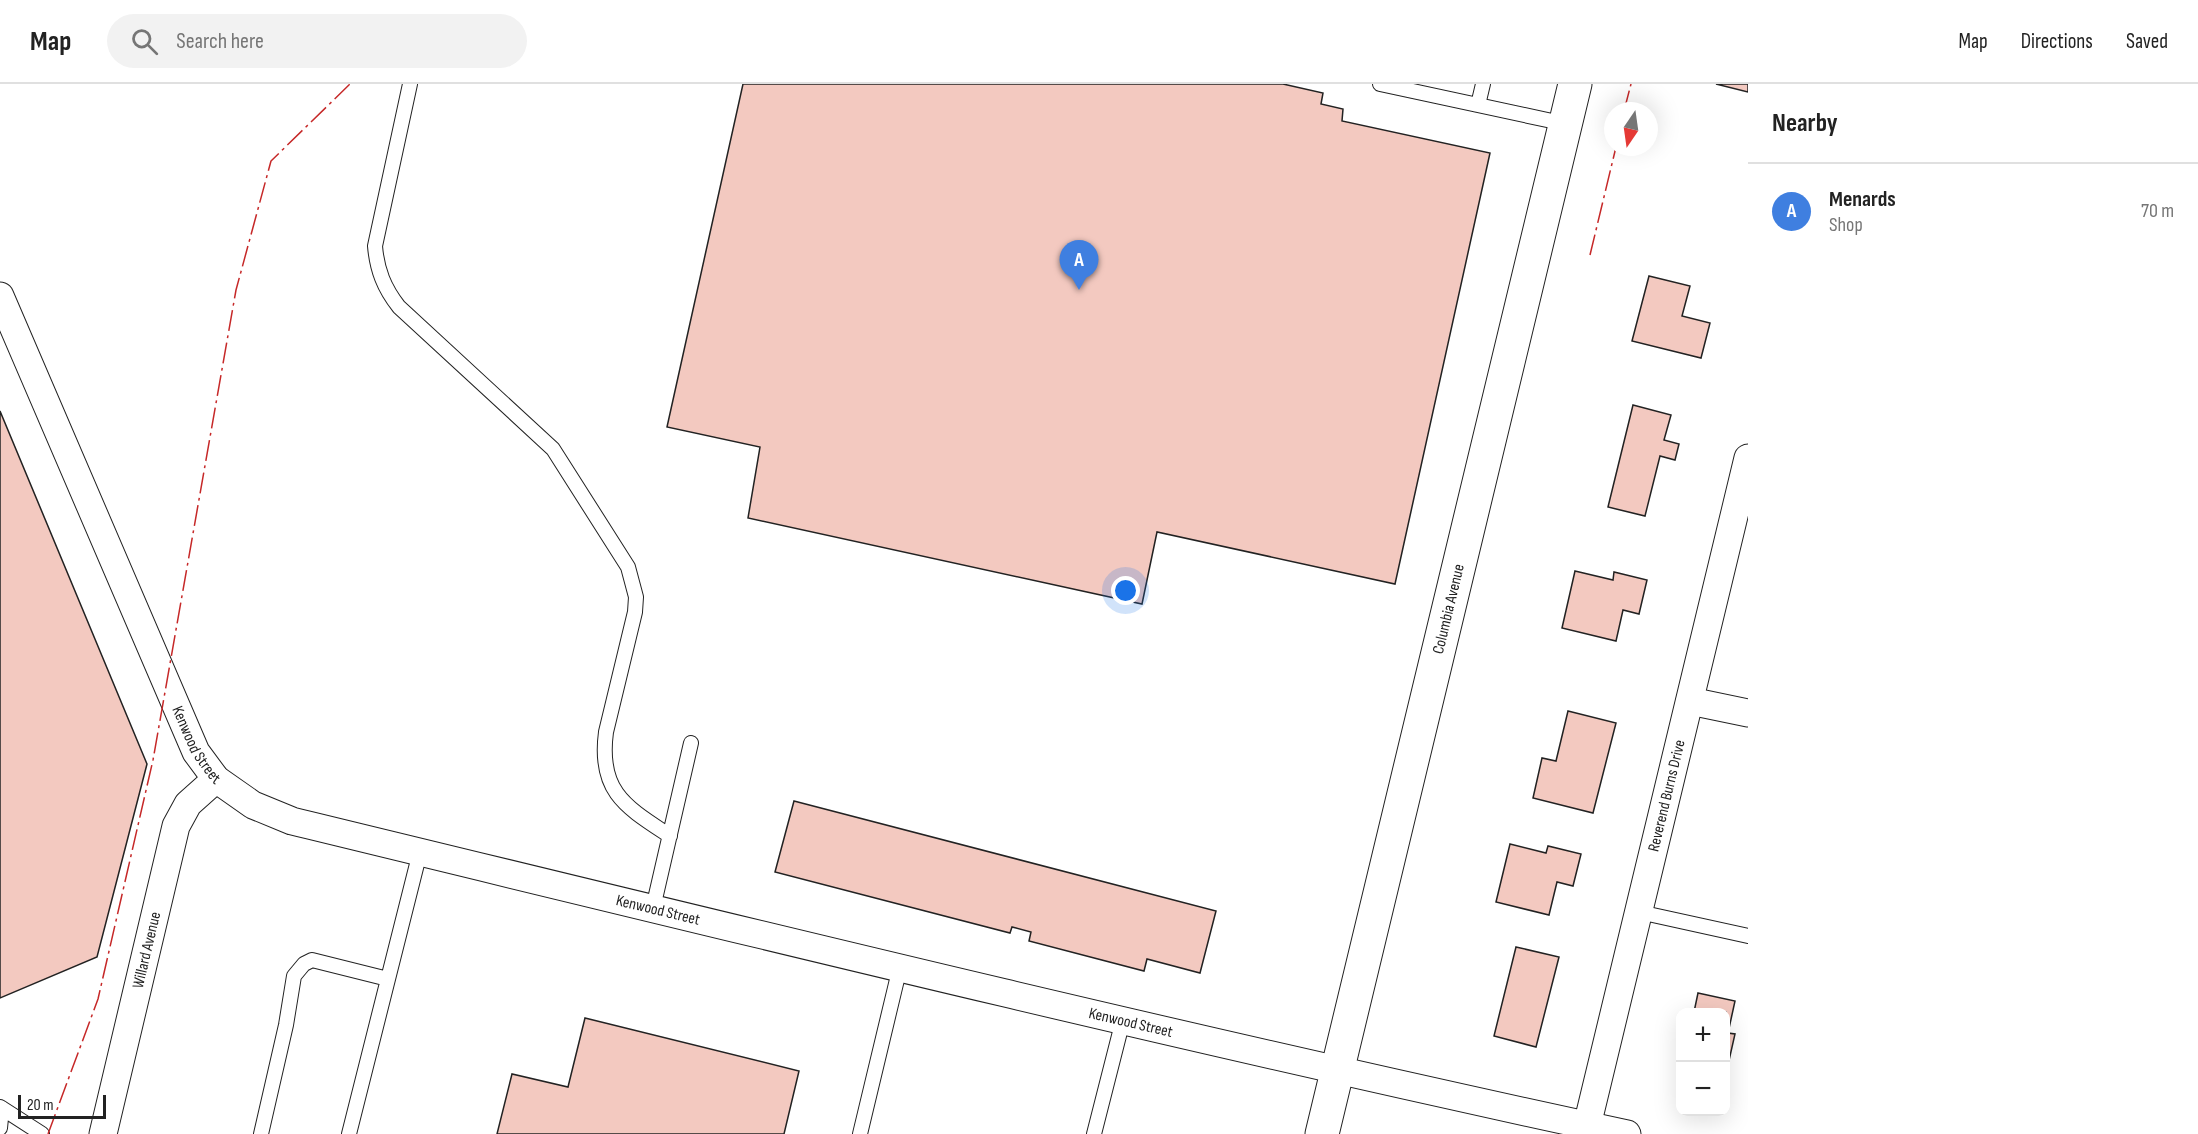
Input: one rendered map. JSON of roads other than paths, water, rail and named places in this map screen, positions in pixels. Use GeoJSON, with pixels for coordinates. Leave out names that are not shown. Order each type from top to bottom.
{"type":"FeatureCollection","features":[{"type":"Feature","properties":{"kind":"street","name":"Columbia Avenue"},"geometry":{"type":"LineString","coordinates":[[1322,1134],[1575,84]]}},
{"type":"Feature","properties":{"kind":"street","name":"Kenwood Street"},"geometry":{"type":"LineString","coordinates":[[0,296],[196,752],[216,779],[253,805],[292,821],[653,908],[1586,1130],[1627,1134]]}},
{"type":"Feature","properties":{"kind":"street","name":"Reverend Burns Drive"},"geometry":{"type":"LineString","coordinates":[[1586,1130],[1746,474]]}},
{"type":"Feature","properties":{"kind":"street"},"geometry":{"type":"LineString","coordinates":[[1690,701],[1748,713]]}},
{"type":"Feature","properties":{"kind":"street","name":"Willard Avenue"},"geometry":{"type":"LineString","coordinates":[[103,1134],[176,826],[188,804],[216,779]]}},
{"type":"Feature","properties":{"kind":"lane"},"geometry":{"type":"LineString","coordinates":[[410,84],[375,246],[376,262],[382,279],[399,307],[553,449],[628,567],[636,597],[635,612],[606,732],[605,764],[609,780],[618,796],[631,810],[670,836]]}},
{"type":"Feature","properties":{"kind":"lane"},"geometry":{"type":"LineString","coordinates":[[1478,105],[1483,84]]}},
{"type":"Feature","properties":{"kind":"lane"},"geometry":{"type":"LineString","coordinates":[[1389,85],[1566,124]]}},
{"type":"Feature","properties":{"kind":"lane"},"geometry":{"type":"LineString","coordinates":[[653,908],[692,743]]}},
{"type":"Feature","properties":{"kind":"lane"},"geometry":{"type":"LineString","coordinates":[[349,1134],[420,852]]}},
{"type":"Feature","properties":{"kind":"lane"},"geometry":{"type":"LineString","coordinates":[[1639,912],[1748,936]]}},
{"type":"Feature","properties":{"kind":"lane"},"geometry":{"type":"LineString","coordinates":[[261,1134],[286,1025],[294,976],[304,964],[312,960],[388,979]]}},
{"type":"Feature","properties":{"kind":"lane"},"geometry":{"type":"LineString","coordinates":[[860,1134],[900,967]]}},
{"type":"Feature","properties":{"kind":"lane"},"geometry":{"type":"LineString","coordinates":[[1094,1134],[1123,1020]]}},
{"type":"Feature","properties":{"kind":"lane"},"geometry":{"type":"LineString","coordinates":[[0,1128],[1,1108],[42,1134]]}},
{"type":"Feature","properties":{"kind":"place","name":"Menards"},"geometry":{"type":"Point","coordinates":[1079,290]}}]}
